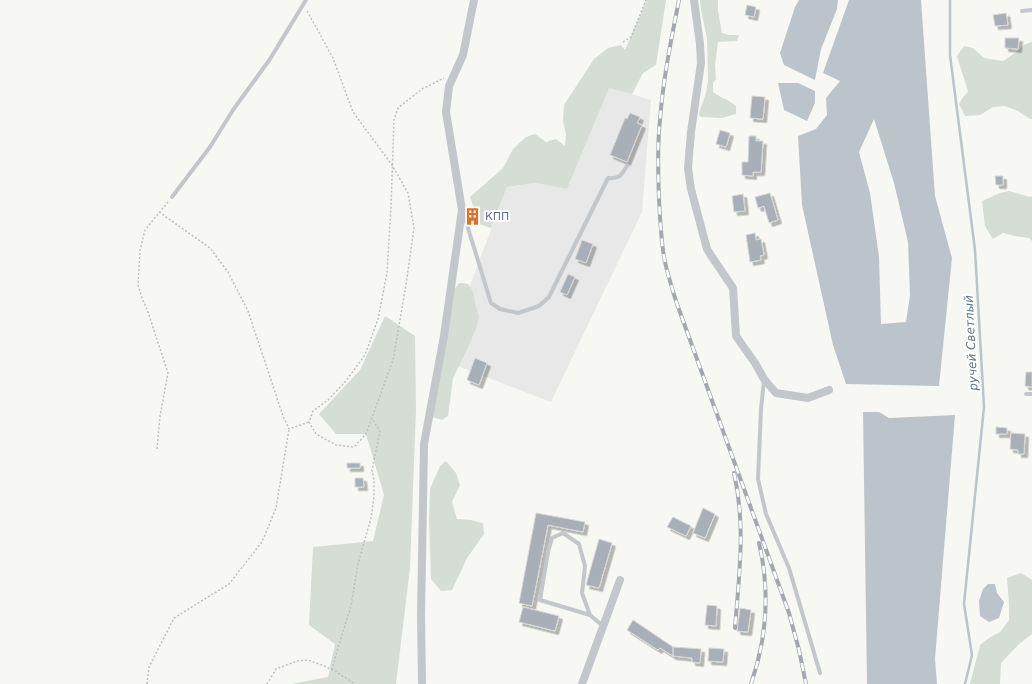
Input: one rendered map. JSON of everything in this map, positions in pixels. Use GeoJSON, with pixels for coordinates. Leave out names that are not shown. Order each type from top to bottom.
{"type":"FeatureCollection","features":[{"type":"Feature","properties":{"kind":"street"},"geometry":{"type":"LineString","coordinates":[[422,684],[421,616],[424,444],[444,336],[462,210],[446,112],[450,86],[463,55],[474,0]]}},
{"type":"Feature","properties":{"kind":"street"},"geometry":{"type":"LineString","coordinates":[[694,0],[701,63],[691,132],[688,168],[691,189],[707,249],[733,288],[736,336],[764,379],[776,393],[808,398],[829,390]]}},
{"type":"Feature","properties":{"kind":"street"},"geometry":{"type":"LineString","coordinates":[[582,684],[620,580]]}},
{"type":"Feature","properties":{"kind":"lane"},"geometry":{"type":"LineString","coordinates":[[172,197],[210,147],[233,110],[270,59],[306,0]]}},
{"type":"Feature","properties":{"kind":"lane"},"geometry":{"type":"LineString","coordinates":[[1022,11],[1032,10]]}},
{"type":"Feature","properties":{"kind":"lane"},"geometry":{"type":"LineString","coordinates":[[462,210],[491,303],[500,309],[518,313],[539,306],[549,297],[608,178],[620,176],[627,166]]}},
{"type":"Feature","properties":{"kind":"lane"},"geometry":{"type":"LineString","coordinates":[[764,379],[758,479],[766,514],[789,568],[820,673]]}},
{"type":"Feature","properties":{"kind":"lane"},"geometry":{"type":"LineString","coordinates":[[1026,394],[1032,394]]}},
{"type":"Feature","properties":{"kind":"lane"},"geometry":{"type":"LineString","coordinates":[[590,615],[582,593],[585,566],[579,544],[563,533],[552,538],[548,552],[540,600],[590,615],[603,626]]}},
{"type":"Feature","properties":{"kind":"path"},"geometry":{"type":"LineString","coordinates":[[623,42],[631,37],[646,0]]}},
{"type":"Feature","properties":{"kind":"path"},"geometry":{"type":"LineString","coordinates":[[303,4],[333,58],[354,112],[392,165],[408,193],[414,228],[393,360],[366,434],[354,447],[336,445],[316,434],[310,422],[313,411],[328,400],[345,382],[365,354],[378,319],[387,273],[391,208],[392,165],[394,120],[398,108],[422,89],[455,72]]}},
{"type":"Feature","properties":{"kind":"path"},"geometry":{"type":"LineString","coordinates":[[158,449],[160,416],[168,373],[138,285],[140,250],[144,230],[172,197]]}},
{"type":"Feature","properties":{"kind":"path"},"geometry":{"type":"LineString","coordinates":[[147,684],[149,667],[174,618],[229,584],[262,542],[276,508],[289,429],[248,311],[228,272],[210,248],[159,212]]}},
{"type":"Feature","properties":{"kind":"path"},"geometry":{"type":"LineString","coordinates":[[332,670],[351,606],[358,564],[371,518],[374,496],[374,480],[372,470],[380,430],[372,418]]}},
{"type":"Feature","properties":{"kind":"path"},"geometry":{"type":"LineString","coordinates":[[289,429],[310,422]]}},
{"type":"Feature","properties":{"kind":"path"},"geometry":{"type":"LineString","coordinates":[[267,684],[276,669],[297,661],[308,660],[332,670],[355,684]]}},
{"type":"Feature","properties":{"kind":"shaded area"},"geometry":{"type":"Polygon","coordinates":[[[647,0],[666,0],[656,65],[643,73],[632,94],[609,88],[567,189],[535,183],[507,187],[491,228],[479,224],[470,197],[503,168],[513,149],[526,137],[535,134],[546,142],[556,139],[565,146],[566,134],[563,121],[564,105],[594,59],[608,48],[621,45],[625,50],[647,0]]]}},
{"type":"Feature","properties":{"kind":"shaded area"},"geometry":{"type":"Polygon","coordinates":[[[700,0],[718,0],[718,11],[722,33],[739,35],[737,41],[718,42],[715,66],[716,79],[713,83],[713,92],[736,106],[736,114],[722,118],[700,117],[699,114],[706,93],[708,81],[707,38],[700,0]]]}},
{"type":"Feature","properties":{"kind":"shaded area"},"geometry":{"type":"Polygon","coordinates":[[[799,0],[838,0],[837,9],[821,49],[815,80],[784,65],[780,53],[795,7],[799,0]]]}},
{"type":"Feature","properties":{"kind":"shaded area"},"geometry":{"type":"Polygon","coordinates":[[[849,0],[921,0],[935,196],[952,258],[939,386],[846,384],[833,345],[802,205],[798,136],[816,129],[827,115],[826,98],[840,81],[823,73],[849,0]],[[874,119],[859,152],[870,193],[879,257],[881,324],[906,322],[910,295],[908,242],[894,183],[874,119]]]}},
{"type":"Feature","properties":{"kind":"shaded area"},"geometry":{"type":"Polygon","coordinates":[[[1031,42],[1032,119],[1005,106],[993,107],[980,115],[965,116],[959,104],[968,92],[957,56],[964,46],[973,48],[984,58],[1003,61],[1024,45],[1031,42]]]}},
{"type":"Feature","properties":{"kind":"shaded area"},"geometry":{"type":"Polygon","coordinates":[[[778,83],[798,83],[815,91],[815,103],[807,121],[784,110],[778,83]]]}},
{"type":"Feature","properties":{"kind":"shaded area"},"geometry":{"type":"Polygon","coordinates":[[[609,87],[651,100],[642,212],[551,402],[442,360],[507,187],[535,183],[567,189],[609,87]]]}},
{"type":"Feature","properties":{"kind":"shaded area"},"geometry":{"type":"Polygon","coordinates":[[[1009,191],[1030,197],[1032,196],[1032,241],[1029,238],[1003,233],[993,239],[985,226],[982,201],[1000,193],[1009,191]]]}},
{"type":"Feature","properties":{"kind":"shaded area"},"geometry":{"type":"Polygon","coordinates":[[[459,283],[468,284],[472,290],[479,317],[477,326],[466,352],[453,378],[448,416],[442,420],[432,417],[454,290],[459,283]]]}},
{"type":"Feature","properties":{"kind":"shaded area"},"geometry":{"type":"Polygon","coordinates":[[[385,316],[415,336],[416,410],[410,568],[396,684],[291,684],[328,677],[335,644],[309,625],[313,547],[373,541],[384,495],[366,434],[336,434],[319,414],[360,370],[385,316]]]}},
{"type":"Feature","properties":{"kind":"shaded area"},"geometry":{"type":"Polygon","coordinates":[[[863,412],[879,412],[889,418],[955,415],[935,659],[937,684],[867,684],[863,412]]]}},
{"type":"Feature","properties":{"kind":"shaded area"},"geometry":{"type":"Polygon","coordinates":[[[446,461],[456,473],[460,485],[452,502],[457,519],[483,523],[484,534],[467,558],[452,590],[441,591],[431,579],[429,523],[430,489],[440,466],[446,461]]]}},
{"type":"Feature","properties":{"kind":"shaded area"},"geometry":{"type":"Polygon","coordinates":[[[1021,573],[1032,580],[1032,634],[1018,645],[1001,663],[1000,684],[970,684],[980,645],[1000,632],[1009,620],[1007,578],[1021,573]]]}},
{"type":"Feature","properties":{"kind":"shaded area"},"geometry":{"type":"Polygon","coordinates":[[[988,584],[995,584],[997,593],[1004,602],[999,618],[989,622],[980,616],[979,601],[983,589],[988,584]]]}},
{"type":"Feature","properties":{"kind":"building"},"geometry":{"type":"Polygon","coordinates":[[[747,5],[756,7],[754,17],[745,15],[747,5]]]}},
{"type":"Feature","properties":{"kind":"building"},"geometry":{"type":"Polygon","coordinates":[[[1006,13],[1008,25],[995,26],[993,15],[1006,13]]]}},
{"type":"Feature","properties":{"kind":"building"},"geometry":{"type":"Polygon","coordinates":[[[1005,38],[1019,38],[1018,49],[1005,48],[1005,38]]]}},
{"type":"Feature","properties":{"kind":"building"},"geometry":{"type":"Polygon","coordinates":[[[752,96],[765,97],[763,119],[750,118],[752,96]]]}},
{"type":"Feature","properties":{"kind":"building"},"geometry":{"type":"Polygon","coordinates":[[[630,113],[640,117],[637,123],[642,125],[627,162],[610,155],[625,118],[627,119],[630,113]]]}},
{"type":"Feature","properties":{"kind":"building"},"geometry":{"type":"Polygon","coordinates":[[[720,130],[730,133],[726,147],[716,144],[720,130]]]}},
{"type":"Feature","properties":{"kind":"building"},"geometry":{"type":"Polygon","coordinates":[[[749,136],[756,136],[756,141],[763,141],[761,172],[753,172],[753,176],[742,175],[742,162],[748,162],[749,136]]]}},
{"type":"Feature","properties":{"kind":"building"},"geometry":{"type":"Polygon","coordinates":[[[995,176],[1003,176],[1003,185],[996,185],[995,176]]]}},
{"type":"Feature","properties":{"kind":"building"},"geometry":{"type":"Polygon","coordinates":[[[770,193],[778,220],[769,223],[764,206],[758,208],[755,197],[770,193]]]}},
{"type":"Feature","properties":{"kind":"building"},"geometry":{"type":"Polygon","coordinates":[[[743,194],[745,211],[734,212],[732,196],[743,194]]]}},
{"type":"Feature","properties":{"kind":"building"},"geometry":{"type":"Polygon","coordinates":[[[755,233],[756,240],[761,239],[764,255],[760,256],[761,260],[750,262],[746,235],[755,233]]]}},
{"type":"Feature","properties":{"kind":"building"},"geometry":{"type":"Polygon","coordinates":[[[582,240],[593,244],[586,263],[575,259],[582,240]]]}},
{"type":"Feature","properties":{"kind":"building"},"geometry":{"type":"Polygon","coordinates":[[[568,274],[575,277],[567,295],[560,292],[568,274]]]}},
{"type":"Feature","properties":{"kind":"building"},"geometry":{"type":"Polygon","coordinates":[[[475,358],[487,363],[479,385],[467,380],[475,358]]]}},
{"type":"Feature","properties":{"kind":"building"},"geometry":{"type":"Polygon","coordinates":[[[1026,372],[1032,372],[1032,387],[1025,386],[1026,372]]]}},
{"type":"Feature","properties":{"kind":"building"},"geometry":{"type":"Polygon","coordinates":[[[996,427],[1007,428],[1007,434],[996,434],[996,427]]]}},
{"type":"Feature","properties":{"kind":"building"},"geometry":{"type":"Polygon","coordinates":[[[1011,433],[1025,434],[1024,454],[1018,454],[1018,450],[1010,449],[1011,433]]]}},
{"type":"Feature","properties":{"kind":"building"},"geometry":{"type":"Polygon","coordinates":[[[347,463],[360,463],[360,468],[347,468],[347,463]]]}},
{"type":"Feature","properties":{"kind":"building"},"geometry":{"type":"Polygon","coordinates":[[[355,478],[363,478],[364,487],[355,487],[355,478]]]}},
{"type":"Feature","properties":{"kind":"building"},"geometry":{"type":"Polygon","coordinates":[[[703,508],[715,514],[705,538],[693,533],[703,508]]]}},
{"type":"Feature","properties":{"kind":"building"},"geometry":{"type":"Polygon","coordinates":[[[536,513],[585,522],[583,532],[548,525],[532,606],[519,603],[536,513]]]}},
{"type":"Feature","properties":{"kind":"building"},"geometry":{"type":"Polygon","coordinates":[[[673,517],[691,526],[686,536],[667,527],[673,517]]]}},
{"type":"Feature","properties":{"kind":"building"},"geometry":{"type":"Polygon","coordinates":[[[599,539],[612,543],[599,588],[586,585],[599,539]]]}},
{"type":"Feature","properties":{"kind":"building"},"geometry":{"type":"Polygon","coordinates":[[[707,605],[717,606],[716,626],[705,625],[707,605]]]}},
{"type":"Feature","properties":{"kind":"building"},"geometry":{"type":"Polygon","coordinates":[[[523,607],[559,616],[555,631],[519,622],[523,607]]]}},
{"type":"Feature","properties":{"kind":"building"},"geometry":{"type":"Polygon","coordinates":[[[740,608],[751,610],[748,632],[737,631],[740,608]]]}},
{"type":"Feature","properties":{"kind":"building"},"geometry":{"type":"Polygon","coordinates":[[[633,620],[673,647],[673,656],[660,648],[658,650],[627,630],[633,620]]]}},
{"type":"Feature","properties":{"kind":"building"},"geometry":{"type":"Polygon","coordinates":[[[673,647],[701,649],[700,663],[692,662],[692,658],[673,656],[673,647]]]}},
{"type":"Feature","properties":{"kind":"building"},"geometry":{"type":"Polygon","coordinates":[[[709,648],[724,649],[723,662],[708,661],[709,648]]]}},
{"type":"Feature","properties":{"kind":"waterway","name":"ручей Светлый"},"geometry":{"type":"LineString","coordinates":[[950,0],[950,55],[975,250],[984,407],[964,604],[972,655],[965,684]]}},
{"type":"Feature","properties":{"kind":"railway"},"geometry":{"type":"LineString","coordinates":[[679,0],[665,75],[658,140],[659,199],[664,257],[677,304],[789,613],[806,684]]}},
{"type":"Feature","properties":{"kind":"railway"},"geometry":{"type":"LineString","coordinates":[[734,473],[738,492],[741,531],[740,570],[735,628]]}},
{"type":"Feature","properties":{"kind":"railway"},"geometry":{"type":"LineString","coordinates":[[751,684],[761,649],[765,614],[765,578],[759,543]]}},
{"type":"Feature","properties":{"kind":"place","name":"КПП"},"geometry":{"type":"Point","coordinates":[472,216]}}]}
